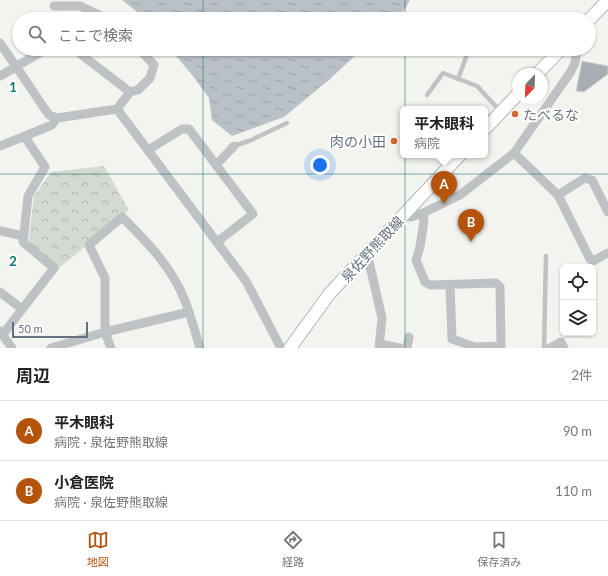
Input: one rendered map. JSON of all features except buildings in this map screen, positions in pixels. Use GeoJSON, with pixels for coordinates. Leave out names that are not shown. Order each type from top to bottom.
{"type":"FeatureCollection","features":[{"type":"Feature","properties":{"kind":"main road"},"geometry":{"type":"LineString","coordinates":[[596,13],[608,0]]}},
{"type":"Feature","properties":{"kind":"main road"},"geometry":{"type":"LineString","coordinates":[[543,68],[554,56]]}},
{"type":"Feature","properties":{"kind":"main road"},"geometry":{"type":"LineString","coordinates":[[488,126],[512,100]]}},
{"type":"Feature","properties":{"kind":"main road","name":"泉佐野熊取線"},"geometry":{"type":"LineString","coordinates":[[290,348],[330,293],[457,158]]}},
{"type":"Feature","properties":{"kind":"street"},"geometry":{"type":"LineString","coordinates":[[54,6],[80,6],[93,12]]}},
{"type":"Feature","properties":{"kind":"street"},"geometry":{"type":"LineString","coordinates":[[0,43],[49,115],[57,118],[118,109],[130,92],[138,90],[150,78],[154,65],[146,56]]}},
{"type":"Feature","properties":{"kind":"street"},"geometry":{"type":"LineString","coordinates":[[0,76],[33,56]]}},
{"type":"Feature","properties":{"kind":"street"},"geometry":{"type":"LineString","coordinates":[[83,56],[130,92]]}},
{"type":"Feature","properties":{"kind":"street"},"geometry":{"type":"LineString","coordinates":[[402,216],[411,217],[423,213],[460,195],[514,153],[570,73],[575,63],[576,56]]}},
{"type":"Feature","properties":{"kind":"street"},"geometry":{"type":"LineString","coordinates":[[118,109],[246,281],[281,348]]}},
{"type":"Feature","properties":{"kind":"street"},"geometry":{"type":"LineString","coordinates":[[0,146],[52,125],[57,118]]}},
{"type":"Feature","properties":{"kind":"street"},"geometry":{"type":"LineString","coordinates":[[148,150],[182,129],[189,129],[216,164],[253,214],[217,242]]}},
{"type":"Feature","properties":{"kind":"street"},"geometry":{"type":"LineString","coordinates":[[9,347],[2,332],[54,268],[23,242],[28,196],[45,167],[25,137]]}},
{"type":"Feature","properties":{"kind":"street"},"geometry":{"type":"LineString","coordinates":[[216,164],[234,146]]}},
{"type":"Feature","properties":{"kind":"street"},"geometry":{"type":"LineString","coordinates":[[514,153],[558,195],[590,260],[593,261],[608,253]]}},
{"type":"Feature","properties":{"kind":"street"},"geometry":{"type":"LineString","coordinates":[[558,195],[585,178],[592,180],[608,212]]}},
{"type":"Feature","properties":{"kind":"street"},"geometry":{"type":"LineString","coordinates":[[423,213],[424,221],[416,260],[425,282],[430,285],[450,284],[496,283],[500,287],[501,346],[475,347],[452,339],[450,284]]}},
{"type":"Feature","properties":{"kind":"street"},"geometry":{"type":"LineString","coordinates":[[111,348],[105,332],[105,278],[89,245],[122,217],[147,242],[167,267],[185,300],[200,348]]}},
{"type":"Feature","properties":{"kind":"street"},"geometry":{"type":"LineString","coordinates":[[0,231],[24,236]]}},
{"type":"Feature","properties":{"kind":"street"},"geometry":{"type":"LineString","coordinates":[[367,253],[382,318],[380,346],[400,348]]}},
{"type":"Feature","properties":{"kind":"street"},"geometry":{"type":"LineString","coordinates":[[0,292],[22,309]]}},
{"type":"Feature","properties":{"kind":"street"},"geometry":{"type":"LineString","coordinates":[[51,348],[105,332],[188,312]]}},
{"type":"Feature","properties":{"kind":"street"},"geometry":{"type":"LineString","coordinates":[[407,348],[409,337]]}},
{"type":"Feature","properties":{"kind":"street"},"geometry":{"type":"LineString","coordinates":[[550,348],[561,342],[564,348]]}},
{"type":"Feature","properties":{"kind":"lane"},"geometry":{"type":"LineString","coordinates":[[458,79],[466,56]]}},
{"type":"Feature","properties":{"kind":"lane"},"geometry":{"type":"LineString","coordinates":[[427,95],[443,73],[477,86],[501,112]]}},
{"type":"Feature","properties":{"kind":"lane"},"geometry":{"type":"LineString","coordinates":[[234,146],[287,123]]}},
{"type":"Feature","properties":{"kind":"lane"},"geometry":{"type":"LineString","coordinates":[[544,348],[546,256]]}},
{"type":"Feature","properties":{"kind":"green space"},"geometry":{"type":"Polygon","coordinates":[[[104,166],[129,210],[59,268],[32,245],[29,238],[34,196],[51,172],[104,166]]]}},
{"type":"Feature","properties":{"kind":"water"},"geometry":{"type":"Polygon","coordinates":[[[122,0],[410,0],[402,12],[137,12],[122,0]]]}},
{"type":"Feature","properties":{"kind":"water"},"geometry":{"type":"Polygon","coordinates":[[[176,56],[355,56],[330,79],[284,117],[232,136],[212,120],[209,98],[176,56]]]}},
{"type":"Feature","properties":{"kind":"place","name":"たべるな"},"geometry":{"type":"Point","coordinates":[515,114]}},
{"type":"Feature","properties":{"kind":"place","name":"肉の小田"},"geometry":{"type":"Point","coordinates":[394,141]}},
{"type":"Feature","properties":{"kind":"place","name":"平木眼科"},"geometry":{"type":"Point","coordinates":[444,204]}},
{"type":"Feature","properties":{"kind":"place","name":"小倉医院"},"geometry":{"type":"Point","coordinates":[471,242]}}]}
